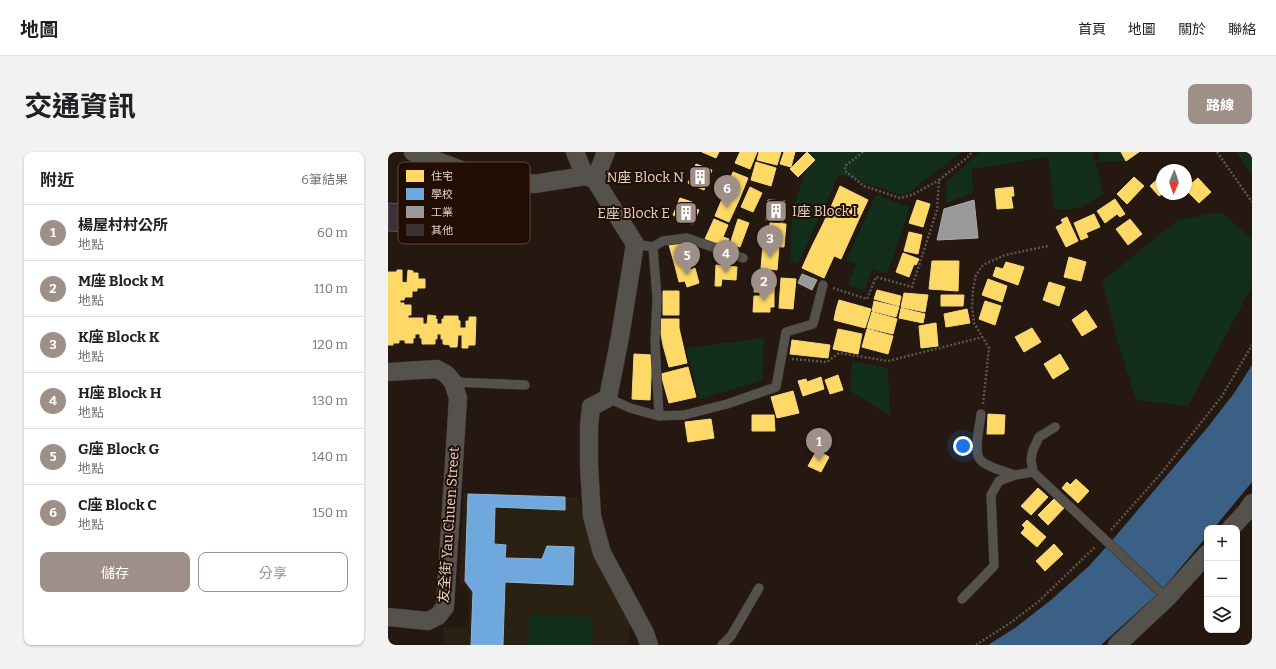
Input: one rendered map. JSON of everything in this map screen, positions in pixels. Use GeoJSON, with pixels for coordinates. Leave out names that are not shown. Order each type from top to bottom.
{"type":"FeatureCollection","features":[{"type":"Feature","properties":{"kind":"street"},"geometry":{"type":"LineString","coordinates":[[413,152],[440,162]]}},
{"type":"Feature","properties":{"kind":"street"},"geometry":{"type":"LineString","coordinates":[[575,152],[590,178],[635,244],[620,337],[608,398],[591,407],[589,426],[589,466],[592,516],[602,553],[645,633],[649,645]]}},
{"type":"Feature","properties":{"kind":"street"},"geometry":{"type":"LineString","coordinates":[[590,178],[606,152]]}},
{"type":"Feature","properties":{"kind":"street"},"geometry":{"type":"LineString","coordinates":[[530,183],[590,178]]}},
{"type":"Feature","properties":{"kind":"street"},"geometry":{"type":"LineString","coordinates":[[388,372],[437,369],[446,374],[453,382]]}},
{"type":"Feature","properties":{"kind":"street","name":"友全街 Yau Chuen Street"},"geometry":{"type":"LineString","coordinates":[[388,618],[428,621],[438,616],[445,607],[458,398],[453,382]]}},
{"type":"Feature","properties":{"kind":"street"},"geometry":{"type":"LineString","coordinates":[[1234,525],[1252,503]]}},
{"type":"Feature","properties":{"kind":"street"},"geometry":{"type":"LineString","coordinates":[[1117,645],[1167,598],[1204,557]]}},
{"type":"Feature","properties":{"kind":"lane"},"geometry":{"type":"LineString","coordinates":[[635,244],[653,246],[663,241],[687,238],[743,258]]}},
{"type":"Feature","properties":{"kind":"lane"},"geometry":{"type":"LineString","coordinates":[[653,246],[657,298],[656,343],[659,416]]}},
{"type":"Feature","properties":{"kind":"lane"},"geometry":{"type":"LineString","coordinates":[[608,398],[630,408],[659,416],[684,415],[727,404],[776,387],[786,332],[813,324],[823,285]]}},
{"type":"Feature","properties":{"kind":"lane"},"geometry":{"type":"LineString","coordinates":[[453,382],[525,385]]}},
{"type":"Feature","properties":{"kind":"lane"},"geometry":{"type":"LineString","coordinates":[[981,414],[977,449],[979,458],[985,464],[1015,475]]}},
{"type":"Feature","properties":{"kind":"lane"},"geometry":{"type":"LineString","coordinates":[[1055,427],[1039,437],[1031,459],[1033,472],[1167,598]]}},
{"type":"Feature","properties":{"kind":"lane"},"geometry":{"type":"LineString","coordinates":[[962,599],[994,566],[991,495],[999,481],[1015,475],[1033,472]]}},
{"type":"Feature","properties":{"kind":"lane"},"geometry":{"type":"LineString","coordinates":[[722,645],[731,636],[760,588]]}},
{"type":"Feature","properties":{"kind":"path"},"geometry":{"type":"LineString","coordinates":[[863,152],[845,166],[845,171],[864,186],[900,198],[912,195],[939,180],[972,152]]}},
{"type":"Feature","properties":{"kind":"path"},"geometry":{"type":"LineString","coordinates":[[1217,152],[1252,202]]}},
{"type":"Feature","properties":{"kind":"path"},"geometry":{"type":"LineString","coordinates":[[823,285],[867,299],[876,276],[912,287],[937,210],[939,180]]}},
{"type":"Feature","properties":{"kind":"path"},"geometry":{"type":"LineString","coordinates":[[981,414],[990,348],[974,323],[972,307],[973,289],[976,275],[984,265],[1005,255],[1048,246]]}},
{"type":"Feature","properties":{"kind":"path"},"geometry":{"type":"LineString","coordinates":[[782,358],[827,362],[839,353],[888,361],[983,337]]}},
{"type":"Feature","properties":{"kind":"path"},"geometry":{"type":"LineString","coordinates":[[976,645],[1038,602],[1107,541],[1222,396],[1252,345]]}},
{"type":"Feature","properties":{"kind":"shaded area"},"geometry":{"type":"Polygon","coordinates":[[[464,493],[577,497],[590,531],[630,614],[629,645],[444,645],[443,626],[469,630],[469,593],[459,581],[464,493]]]}},
{"type":"Feature","properties":{"kind":"green space"},"geometry":{"type":"Polygon","coordinates":[[[811,152],[962,152],[904,196],[839,174],[798,264],[790,262],[792,213],[811,152]]]}},
{"type":"Feature","properties":{"kind":"green space"},"geometry":{"type":"Polygon","coordinates":[[[980,152],[1093,152],[1103,194],[1080,208],[1054,210],[1048,157],[972,169],[973,193],[946,203],[946,183],[980,152]]]}},
{"type":"Feature","properties":{"kind":"green space"},"geometry":{"type":"Polygon","coordinates":[[[1100,152],[1121,152],[1126,161],[1098,161],[1100,152]]]}},
{"type":"Feature","properties":{"kind":"green space"},"geometry":{"type":"Polygon","coordinates":[[[1236,152],[1252,152],[1252,175],[1236,152]]]}},
{"type":"Feature","properties":{"kind":"green space"},"geometry":{"type":"Polygon","coordinates":[[[876,195],[910,207],[887,274],[872,269],[864,291],[848,285],[856,264],[846,261],[876,195]]]}},
{"type":"Feature","properties":{"kind":"green space"},"geometry":{"type":"Polygon","coordinates":[[[1221,212],[1252,239],[1252,286],[1188,406],[1136,400],[1118,343],[1102,281],[1178,220],[1221,212]]]}},
{"type":"Feature","properties":{"kind":"green space"},"geometry":{"type":"Polygon","coordinates":[[[764,338],[762,381],[699,399],[686,348],[764,338]]]}},
{"type":"Feature","properties":{"kind":"green space"},"geometry":{"type":"Polygon","coordinates":[[[852,361],[888,368],[890,416],[850,391],[852,361]]]}},
{"type":"Feature","properties":{"kind":"green space"},"geometry":{"type":"Polygon","coordinates":[[[530,614],[593,617],[592,645],[528,645],[530,614]]]}},
{"type":"Feature","properties":{"kind":"water"},"geometry":{"type":"Polygon","coordinates":[[[1252,365],[1252,482],[1216,525],[1204,525],[1204,540],[1161,591],[1101,645],[988,645],[1015,628],[1051,600],[1088,567],[1207,428],[1235,392],[1252,365]]]}},
{"type":"Feature","properties":{"kind":"building: 住宅"},"geometry":{"type":"Polygon","coordinates":[[[702,152],[719,152],[716,158],[702,152]]]}},
{"type":"Feature","properties":{"kind":"building: 住宅"},"geometry":{"type":"Polygon","coordinates":[[[740,152],[757,152],[750,169],[735,163],[740,152]]]}},
{"type":"Feature","properties":{"kind":"building: 住宅"},"geometry":{"type":"Polygon","coordinates":[[[759,152],[781,152],[777,165],[757,160],[759,152]]]}},
{"type":"Feature","properties":{"kind":"building: 住宅"},"geometry":{"type":"Polygon","coordinates":[[[784,152],[795,152],[791,167],[780,164],[784,152]]]}},
{"type":"Feature","properties":{"kind":"building: 住宅"},"geometry":{"type":"Polygon","coordinates":[[[807,152],[815,160],[798,177],[790,169],[807,152]]]}},
{"type":"Feature","properties":{"kind":"building: 住宅"},"geometry":{"type":"Polygon","coordinates":[[[1121,152],[1139,152],[1126,161],[1121,152]]]}},
{"type":"Feature","properties":{"kind":"building: 住宅"},"geometry":{"type":"Polygon","coordinates":[[[756,162],[776,168],[771,186],[751,180],[756,162]]]}},
{"type":"Feature","properties":{"kind":"building: 住宅","name":"N座 Block N"},"geometry":{"type":"Polygon","coordinates":[[[696,164],[712,170],[704,190],[688,183],[696,164]]]}},
{"type":"Feature","properties":{"kind":"building: 住宅"},"geometry":{"type":"Polygon","coordinates":[[[733,172],[748,178],[739,200],[724,194],[733,172]]]}},
{"type":"Feature","properties":{"kind":"building: 住宅"},"geometry":{"type":"Polygon","coordinates":[[[1134,177],[1144,186],[1127,204],[1117,194],[1134,177]]]}},
{"type":"Feature","properties":{"kind":"building: 住宅"},"geometry":{"type":"Polygon","coordinates":[[[1198,178],[1211,192],[1199,203],[1192,196],[1192,183],[1198,178]]]}},
{"type":"Feature","properties":{"kind":"building: 住宅"},"geometry":{"type":"Polygon","coordinates":[[[1156,180],[1156,193],[1150,186],[1156,180]]]}},
{"type":"Feature","properties":{"kind":"building: 住宅"},"geometry":{"type":"Polygon","coordinates":[[[840,186],[868,200],[859,219],[831,207],[840,186]]]}},
{"type":"Feature","properties":{"kind":"building: 住宅"},"geometry":{"type":"Polygon","coordinates":[[[750,187],[762,193],[753,212],[741,207],[750,187]]]}},
{"type":"Feature","properties":{"kind":"building: 住宅"},"geometry":{"type":"Polygon","coordinates":[[[1013,187],[1014,196],[1011,196],[1013,208],[997,209],[995,189],[1013,187]]]}},
{"type":"Feature","properties":{"kind":"building: 住宅"},"geometry":{"type":"Polygon","coordinates":[[[724,194],[739,200],[729,222],[715,216],[724,194]]]}},
{"type":"Feature","properties":{"kind":"building: 住宅","name":"E座 Block E"},"geometry":{"type":"Polygon","coordinates":[[[680,198],[692,202],[690,207],[699,210],[693,224],[673,215],[680,198]]]}},
{"type":"Feature","properties":{"kind":"building: 住宅"},"geometry":{"type":"Polygon","coordinates":[[[1115,199],[1125,214],[1120,217],[1117,214],[1105,223],[1097,211],[1115,199]]]}},
{"type":"Feature","properties":{"kind":"building: 住宅","name":"I座 Block I"},"geometry":{"type":"Polygon","coordinates":[[[768,200],[785,201],[783,222],[766,220],[768,200]]]}},
{"type":"Feature","properties":{"kind":"building: 住宅"},"geometry":{"type":"Polygon","coordinates":[[[917,200],[930,204],[923,227],[909,223],[917,200]]]}},
{"type":"Feature","properties":{"kind":"building: 住宅"},"geometry":{"type":"Polygon","coordinates":[[[831,207],[859,219],[850,239],[822,226],[831,207]]]}},
{"type":"Feature","properties":{"kind":"building: 住宅"},"geometry":{"type":"Polygon","coordinates":[[[1094,214],[1100,227],[1086,233],[1088,237],[1081,240],[1074,223],[1094,214]]]}},
{"type":"Feature","properties":{"kind":"building: 住宅"},"geometry":{"type":"Polygon","coordinates":[[[1067,217],[1078,241],[1066,247],[1056,227],[1063,223],[1061,220],[1067,217]]]}},
{"type":"Feature","properties":{"kind":"building: 住宅"},"geometry":{"type":"Polygon","coordinates":[[[714,219],[728,225],[723,237],[729,239],[725,247],[705,239],[714,219]]]}},
{"type":"Feature","properties":{"kind":"building: 住宅"},"geometry":{"type":"Polygon","coordinates":[[[738,219],[749,223],[740,247],[730,244],[738,219]]]}},
{"type":"Feature","properties":{"kind":"building: 住宅"},"geometry":{"type":"Polygon","coordinates":[[[1130,219],[1142,234],[1128,245],[1116,229],[1130,219]]]}},
{"type":"Feature","properties":{"kind":"building: 住宅"},"geometry":{"type":"Polygon","coordinates":[[[770,223],[786,224],[784,247],[768,246],[770,223]]]}},
{"type":"Feature","properties":{"kind":"building: 住宅"},"geometry":{"type":"Polygon","coordinates":[[[822,226],[850,239],[841,259],[812,246],[822,226]]]}},
{"type":"Feature","properties":{"kind":"building: 住宅"},"geometry":{"type":"Polygon","coordinates":[[[909,232],[922,235],[918,254],[904,251],[909,232]]]}},
{"type":"Feature","properties":{"kind":"building: 住宅"},"geometry":{"type":"Polygon","coordinates":[[[682,241],[688,263],[675,266],[669,245],[682,241]]]}},
{"type":"Feature","properties":{"kind":"building: 住宅"},"geometry":{"type":"Polygon","coordinates":[[[763,245],[779,247],[777,270],[761,268],[763,245]]]}},
{"type":"Feature","properties":{"kind":"building: 住宅"},"geometry":{"type":"Polygon","coordinates":[[[812,246],[834,256],[824,278],[802,268],[812,246]]]}},
{"type":"Feature","properties":{"kind":"building: 住宅"},"geometry":{"type":"Polygon","coordinates":[[[903,253],[919,259],[916,265],[914,264],[909,277],[896,272],[903,253]]]}},
{"type":"Feature","properties":{"kind":"building: 住宅"},"geometry":{"type":"Polygon","coordinates":[[[1069,257],[1086,262],[1081,281],[1064,277],[1069,257]]]}},
{"type":"Feature","properties":{"kind":"building: 住宅"},"geometry":{"type":"Polygon","coordinates":[[[932,261],[959,261],[958,291],[929,289],[932,261]]]}},
{"type":"Feature","properties":{"kind":"building: 住宅"},"geometry":{"type":"Polygon","coordinates":[[[1006,262],[1024,267],[1018,285],[993,276],[996,267],[1003,269],[1006,262]]]}},
{"type":"Feature","properties":{"kind":"building: 住宅"},"geometry":{"type":"Polygon","coordinates":[[[688,263],[690,270],[695,268],[699,283],[687,287],[685,281],[679,282],[675,266],[688,263]]]}},
{"type":"Feature","properties":{"kind":"building: 住宅"},"geometry":{"type":"Polygon","coordinates":[[[716,265],[737,267],[736,280],[722,279],[721,286],[715,286],[716,265]]]}},
{"type":"Feature","properties":{"kind":"building: 住宅"},"geometry":{"type":"Polygon","coordinates":[[[397,270],[402,270],[402,282],[407,283],[408,270],[413,271],[413,273],[418,273],[418,279],[425,279],[425,288],[417,288],[417,291],[412,291],[412,297],[405,297],[404,300],[400,300],[400,303],[404,303],[404,305],[411,305],[411,315],[408,315],[408,318],[423,318],[423,324],[427,324],[428,315],[436,316],[435,319],[437,319],[437,324],[442,324],[442,319],[444,319],[444,316],[458,316],[460,328],[466,328],[466,321],[469,321],[469,317],[476,317],[475,345],[468,345],[468,348],[462,348],[462,335],[458,335],[457,347],[450,347],[450,345],[443,344],[441,334],[437,334],[435,344],[422,344],[420,334],[415,334],[413,343],[405,343],[405,340],[399,340],[399,343],[388,345],[388,272],[397,272],[397,270]]]}},
{"type":"Feature","properties":{"kind":"building: 住宅"},"geometry":{"type":"Polygon","coordinates":[[[755,275],[775,276],[774,293],[754,292],[755,275]]]}},
{"type":"Feature","properties":{"kind":"building: 住宅"},"geometry":{"type":"Polygon","coordinates":[[[781,278],[796,279],[793,309],[779,308],[781,278]]]}},
{"type":"Feature","properties":{"kind":"building: 住宅"},"geometry":{"type":"Polygon","coordinates":[[[988,279],[1007,286],[1002,302],[982,295],[988,279]]]}},
{"type":"Feature","properties":{"kind":"building: 住宅"},"geometry":{"type":"Polygon","coordinates":[[[1049,282],[1065,287],[1059,306],[1043,300],[1049,282]]]}},
{"type":"Feature","properties":{"kind":"building: 住宅"},"geometry":{"type":"Polygon","coordinates":[[[877,290],[901,296],[899,306],[874,299],[877,290]]]}},
{"type":"Feature","properties":{"kind":"building: 住宅"},"geometry":{"type":"Polygon","coordinates":[[[663,291],[679,291],[679,315],[663,315],[663,291]]]}},
{"type":"Feature","properties":{"kind":"building: 住宅"},"geometry":{"type":"Polygon","coordinates":[[[760,293],[774,293],[774,307],[770,307],[770,312],[753,312],[754,296],[760,296],[760,293]]]}},
{"type":"Feature","properties":{"kind":"building: 住宅"},"geometry":{"type":"Polygon","coordinates":[[[904,293],[928,295],[925,312],[901,307],[904,293]]]}},
{"type":"Feature","properties":{"kind":"building: 住宅"},"geometry":{"type":"Polygon","coordinates":[[[941,295],[964,295],[963,306],[941,306],[941,295]]]}},
{"type":"Feature","properties":{"kind":"building: 住宅"},"geometry":{"type":"Polygon","coordinates":[[[839,300],[871,309],[868,319],[836,310],[839,300]]]}},
{"type":"Feature","properties":{"kind":"building: 住宅"},"geometry":{"type":"Polygon","coordinates":[[[874,301],[899,307],[896,317],[872,311],[874,301]]]}},
{"type":"Feature","properties":{"kind":"building: 住宅"},"geometry":{"type":"Polygon","coordinates":[[[985,301],[1001,306],[995,325],[979,319],[985,301]]]}},
{"type":"Feature","properties":{"kind":"building: 住宅"},"geometry":{"type":"Polygon","coordinates":[[[901,308],[925,314],[923,323],[899,318],[901,308]]]}},
{"type":"Feature","properties":{"kind":"building: 住宅"},"geometry":{"type":"Polygon","coordinates":[[[967,309],[970,323],[946,327],[944,314],[967,309]]]}},
{"type":"Feature","properties":{"kind":"building: 住宅"},"geometry":{"type":"Polygon","coordinates":[[[836,310],[868,319],[865,328],[834,320],[836,310]]]}},
{"type":"Feature","properties":{"kind":"building: 住宅"},"geometry":{"type":"Polygon","coordinates":[[[1086,310],[1097,327],[1082,336],[1072,320],[1086,310]]]}},
{"type":"Feature","properties":{"kind":"building: 住宅"},"geometry":{"type":"Polygon","coordinates":[[[872,312],[897,319],[893,334],[867,328],[872,312]]]}},
{"type":"Feature","properties":{"kind":"building: 住宅"},"geometry":{"type":"Polygon","coordinates":[[[661,319],[679,319],[679,328],[682,341],[663,345],[661,319]]]}},
{"type":"Feature","properties":{"kind":"building: 住宅"},"geometry":{"type":"Polygon","coordinates":[[[936,323],[938,346],[921,348],[919,326],[936,323]]]}},
{"type":"Feature","properties":{"kind":"building: 住宅"},"geometry":{"type":"Polygon","coordinates":[[[1032,328],[1041,342],[1024,352],[1015,337],[1032,328]]]}},
{"type":"Feature","properties":{"kind":"building: 住宅"},"geometry":{"type":"Polygon","coordinates":[[[838,329],[862,334],[858,354],[833,349],[838,329]]]}},
{"type":"Feature","properties":{"kind":"building: 住宅"},"geometry":{"type":"Polygon","coordinates":[[[867,329],[893,336],[888,354],[862,347],[867,329]]]}},
{"type":"Feature","properties":{"kind":"building: 住宅"},"geometry":{"type":"Polygon","coordinates":[[[792,340],[830,345],[828,358],[790,354],[792,340]]]}},
{"type":"Feature","properties":{"kind":"building: 住宅"},"geometry":{"type":"Polygon","coordinates":[[[682,341],[687,363],[669,367],[663,345],[682,341]]]}},
{"type":"Feature","properties":{"kind":"building: 住宅"},"geometry":{"type":"Polygon","coordinates":[[[634,354],[652,355],[651,378],[633,376],[634,354]]]}},
{"type":"Feature","properties":{"kind":"building: 住宅"},"geometry":{"type":"Polygon","coordinates":[[[1060,354],[1069,369],[1053,379],[1044,364],[1060,354]]]}},
{"type":"Feature","properties":{"kind":"building: 住宅"},"geometry":{"type":"Polygon","coordinates":[[[688,367],[692,382],[665,389],[661,374],[688,367]]]}},
{"type":"Feature","properties":{"kind":"building: 住宅"},"geometry":{"type":"Polygon","coordinates":[[[838,375],[843,390],[830,394],[825,380],[838,375]]]}},
{"type":"Feature","properties":{"kind":"building: 住宅"},"geometry":{"type":"Polygon","coordinates":[[[633,376],[651,378],[650,400],[632,399],[633,376]]]}},
{"type":"Feature","properties":{"kind":"building: 住宅"},"geometry":{"type":"Polygon","coordinates":[[[821,377],[824,389],[803,396],[798,381],[806,379],[807,382],[821,377]]]}},
{"type":"Feature","properties":{"kind":"building: 住宅"},"geometry":{"type":"Polygon","coordinates":[[[692,382],[696,397],[669,403],[665,389],[692,382]]]}},
{"type":"Feature","properties":{"kind":"building: 住宅"},"geometry":{"type":"Polygon","coordinates":[[[793,391],[799,413],[777,418],[771,397],[793,391]]]}},
{"type":"Feature","properties":{"kind":"building: 住宅"},"geometry":{"type":"Polygon","coordinates":[[[988,414],[1005,415],[1004,434],[987,434],[988,414]]]}},
{"type":"Feature","properties":{"kind":"building: 住宅"},"geometry":{"type":"Polygon","coordinates":[[[752,415],[774,415],[775,431],[752,431],[752,415]]]}},
{"type":"Feature","properties":{"kind":"building: 住宅"},"geometry":{"type":"Polygon","coordinates":[[[711,419],[714,438],[688,442],[685,422],[711,419]]]}},
{"type":"Feature","properties":{"kind":"building: 住宅"},"geometry":{"type":"Polygon","coordinates":[[[817,450],[829,457],[821,472],[808,466],[817,450]]]}},
{"type":"Feature","properties":{"kind":"building: 住宅"},"geometry":{"type":"Polygon","coordinates":[[[1076,479],[1089,491],[1078,503],[1062,488],[1067,482],[1070,485],[1076,479]]]}},
{"type":"Feature","properties":{"kind":"building: 住宅"},"geometry":{"type":"Polygon","coordinates":[[[1038,488],[1048,497],[1031,515],[1021,506],[1038,488]]]}},
{"type":"Feature","properties":{"kind":"building: 住宅"},"geometry":{"type":"Polygon","coordinates":[[[1055,498],[1065,507],[1048,525],[1038,515],[1055,498]]]}},
{"type":"Feature","properties":{"kind":"building: 住宅"},"geometry":{"type":"Polygon","coordinates":[[[1027,520],[1046,537],[1037,547],[1021,533],[1025,528],[1022,525],[1027,520]]]}},
{"type":"Feature","properties":{"kind":"building: 住宅"},"geometry":{"type":"Polygon","coordinates":[[[1054,544],[1063,554],[1045,571],[1036,561],[1054,544]]]}},
{"type":"Feature","properties":{"kind":"building: 學校"},"geometry":{"type":"Polygon","coordinates":[[[468,494],[565,497],[565,510],[495,507],[494,544],[506,545],[505,558],[542,559],[547,546],[574,547],[573,585],[505,582],[503,645],[471,645],[473,592],[465,581],[468,494]]]}},
{"type":"Feature","properties":{"kind":"building: 工業"},"geometry":{"type":"Polygon","coordinates":[[[974,200],[978,238],[937,240],[944,209],[974,200]]]}},
{"type":"Feature","properties":{"kind":"building: 工業"},"geometry":{"type":"Polygon","coordinates":[[[802,274],[817,280],[812,290],[798,283],[802,274]]]}},
{"type":"Feature","properties":{"kind":"building: 其他"},"geometry":{"type":"Polygon","coordinates":[[[388,203],[398,204],[398,232],[388,231],[388,203]]]}},
{"type":"Feature","properties":{"kind":"place","name":"N座 Block N"},"geometry":{"type":"Point","coordinates":[700,177]}},
{"type":"Feature","properties":{"kind":"place","name":"C座 Block C"},"geometry":{"type":"Point","coordinates":[727,208]}},
{"type":"Feature","properties":{"kind":"place","name":"I座 Block I"},"geometry":{"type":"Point","coordinates":[776,211]}},
{"type":"Feature","properties":{"kind":"place","name":"E座 Block E"},"geometry":{"type":"Point","coordinates":[686,213]}},
{"type":"Feature","properties":{"kind":"place","name":"K座 Block K"},"geometry":{"type":"Point","coordinates":[770,258]}},
{"type":"Feature","properties":{"kind":"place","name":"H座 Block H"},"geometry":{"type":"Point","coordinates":[726,273]}},
{"type":"Feature","properties":{"kind":"place","name":"G座 Block G"},"geometry":{"type":"Point","coordinates":[687,275]}},
{"type":"Feature","properties":{"kind":"place","name":"M座 Block M"},"geometry":{"type":"Point","coordinates":[764,301]}},
{"type":"Feature","properties":{"kind":"place","name":"楊屋村村公所"},"geometry":{"type":"Point","coordinates":[819,461]}}]}
